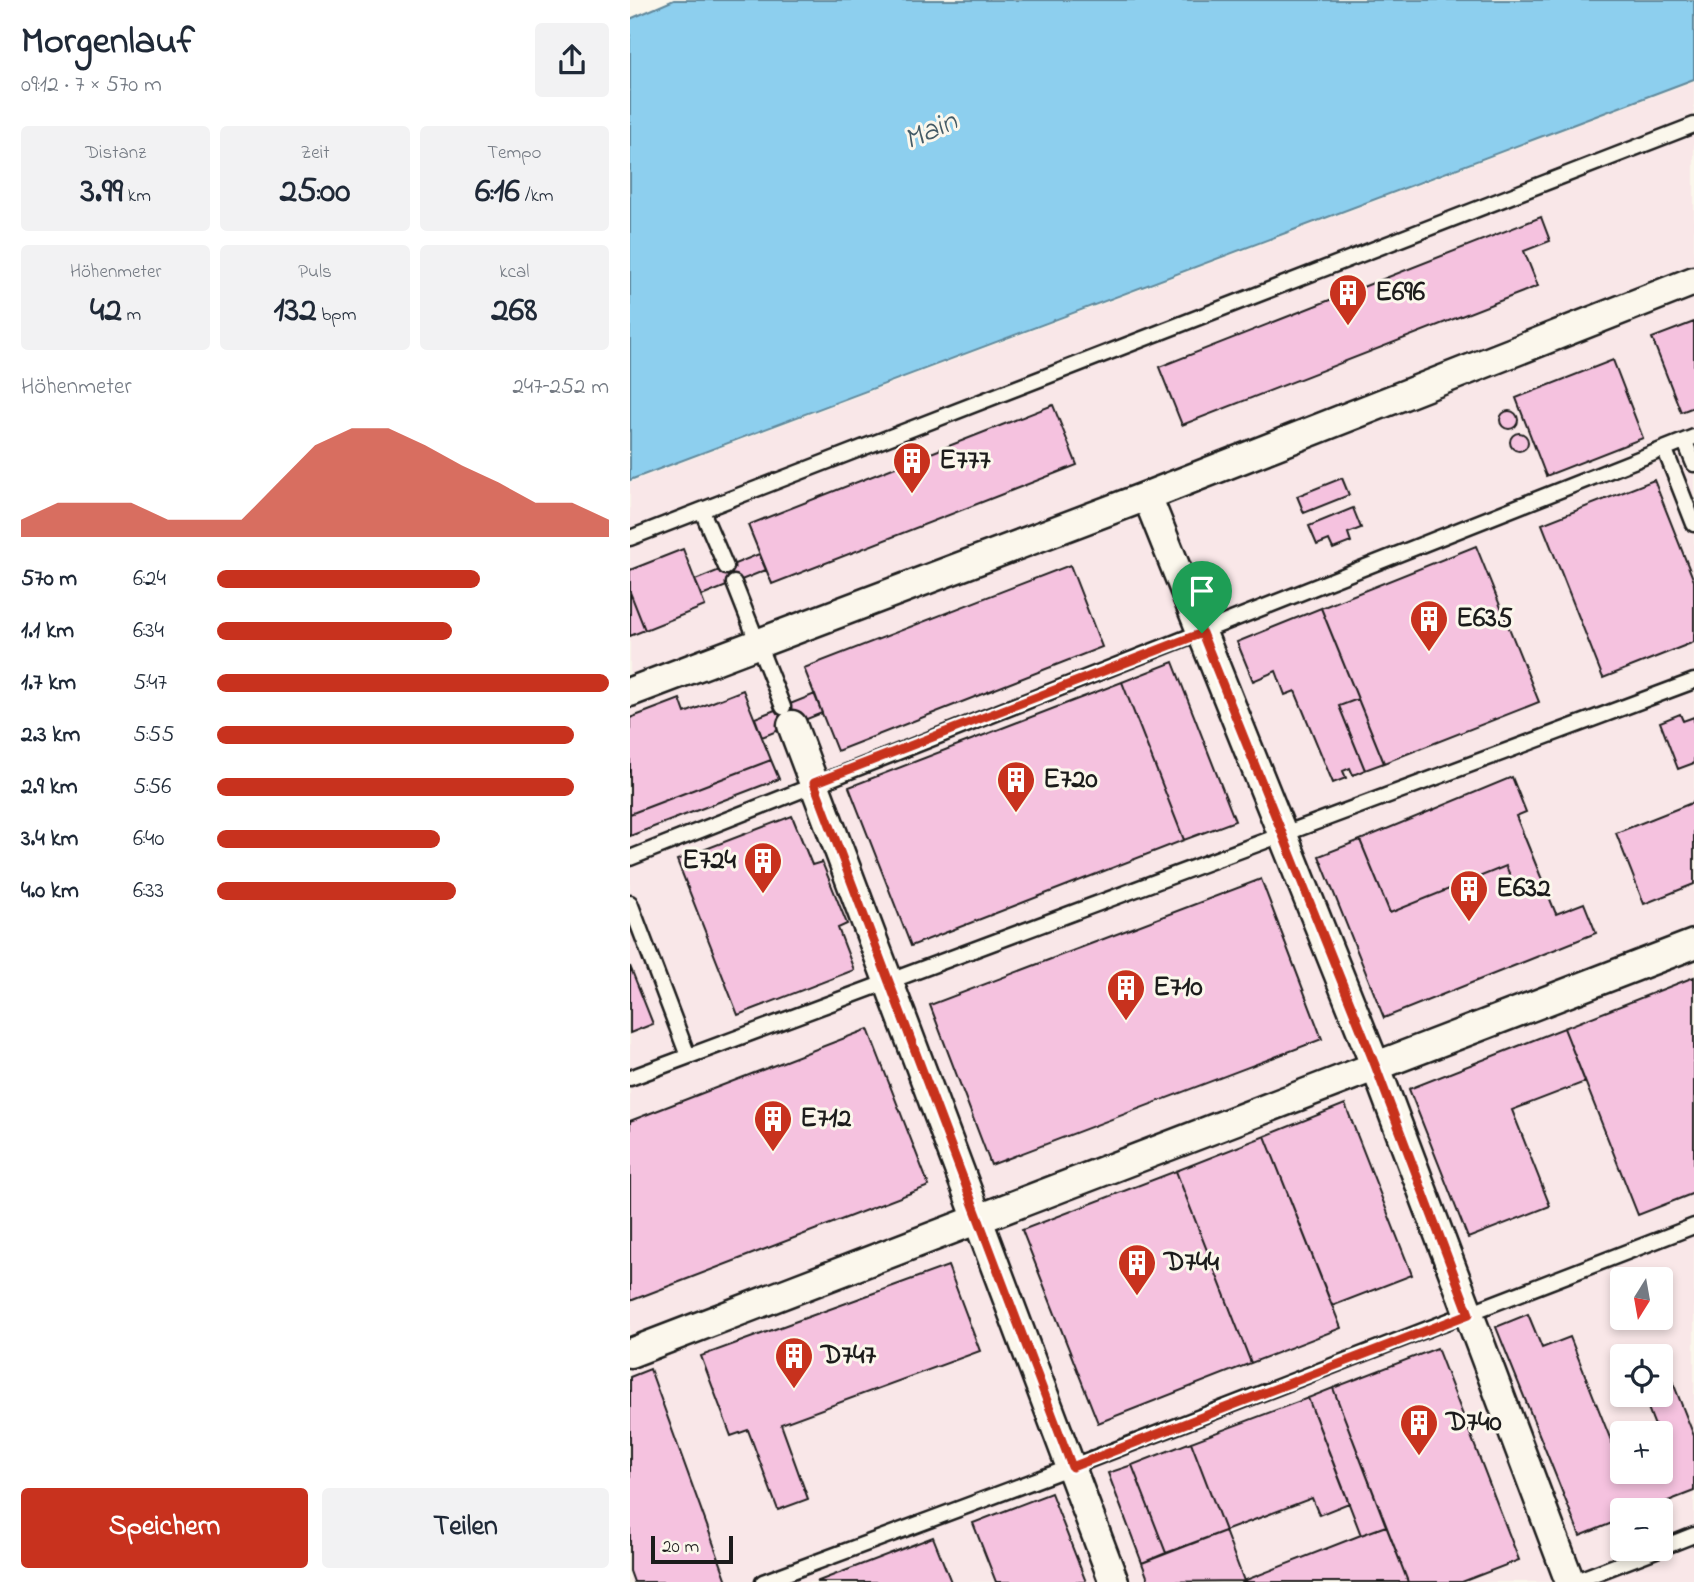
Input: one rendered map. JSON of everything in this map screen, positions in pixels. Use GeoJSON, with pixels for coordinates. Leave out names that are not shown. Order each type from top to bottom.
{"type":"FeatureCollection","features":[{"type":"Feature","properties":{"kind":"street"},"geometry":{"type":"LineString","coordinates":[[630,692],[1147,496],[1694,281]]}},
{"type":"Feature","properties":{"kind":"street"},"geometry":{"type":"LineString","coordinates":[[1147,496],[1375,1065],[1572,1582]]}},
{"type":"Feature","properties":{"kind":"street"},"geometry":{"type":"LineString","coordinates":[[787,716],[1114,1582]]}},
{"type":"Feature","properties":{"kind":"street"},"geometry":{"type":"LineString","coordinates":[[630,1353],[1694,944]]}},
{"type":"Feature","properties":{"kind":"lane"},"geometry":{"type":"LineString","coordinates":[[630,538],[1694,125]]}},
{"type":"Feature","properties":{"kind":"lane"},"geometry":{"type":"LineString","coordinates":[[630,858],[814,783],[1202,633],[1690,439],[1694,464]]}},
{"type":"Feature","properties":{"kind":"lane"},"geometry":{"type":"LineString","coordinates":[[1665,450],[1694,524]]}},
{"type":"Feature","properties":{"kind":"lane"},"geometry":{"type":"LineString","coordinates":[[702,511],[726,567]]}},
{"type":"Feature","properties":{"kind":"lane"},"geometry":{"type":"LineString","coordinates":[[734,583],[787,716]]}},
{"type":"Feature","properties":{"kind":"lane"},"geometry":{"type":"LineString","coordinates":[[630,1078],[1694,681]]}},
{"type":"Feature","properties":{"kind":"lane"},"geometry":{"type":"LineString","coordinates":[[630,903],[688,1056]]}},
{"type":"Feature","properties":{"kind":"lane"},"geometry":{"type":"LineString","coordinates":[[763,1582],[1072,1467],[1694,1226]]}},
{"type":"Feature","properties":{"kind":"lane"},"geometry":{"type":"LineString","coordinates":[[1673,1543],[1694,1535]]}},
{"type":"Feature","properties":{"kind":"lane"},"geometry":{"type":"LineString","coordinates":[[1572,1582],[1626,1561]]}},
{"type":"Feature","properties":{"kind":"shaded area"},"geometry":{"type":"Polygon","coordinates":[[[1694,81],[1694,1582],[630,1582],[630,482],[1694,81]]]}},
{"type":"Feature","properties":{"kind":"water","name":"Main"},"geometry":{"type":"Polygon","coordinates":[[[674,0],[1694,0],[1694,79],[630,480],[630,19],[674,0]]]}},
{"type":"Feature","properties":{"kind":"building","name":"E696"},"geometry":{"type":"Polygon","coordinates":[[[1541,217],[1550,241],[1524,251],[1538,286],[1182,425],[1159,367],[1541,217]]]}},
{"type":"Feature","properties":{"kind":"building"},"geometry":{"type":"Polygon","coordinates":[[[1694,322],[1694,407],[1681,412],[1652,338],[1694,322]]]}},
{"type":"Feature","properties":{"kind":"building"},"geometry":{"type":"Polygon","coordinates":[[[1613,360],[1643,438],[1546,476],[1516,398],[1613,360]]]}},
{"type":"Feature","properties":{"kind":"building","name":"E777"},"geometry":{"type":"Polygon","coordinates":[[[1053,405],[1077,465],[772,584],[748,525],[1053,405]]]}},
{"type":"Feature","properties":{"kind":"building"},"geometry":{"type":"Polygon","coordinates":[[[1505,411],[1513,411],[1518,420],[1516,427],[1505,429],[1500,424],[1500,416],[1505,411]]]}},
{"type":"Feature","properties":{"kind":"building"},"geometry":{"type":"Polygon","coordinates":[[[1515,433],[1523,433],[1528,442],[1526,449],[1515,451],[1510,446],[1510,438],[1515,433]]]}},
{"type":"Feature","properties":{"kind":"building"},"geometry":{"type":"Polygon","coordinates":[[[1342,478],[1349,495],[1304,513],[1297,496],[1342,478]]]}},
{"type":"Feature","properties":{"kind":"building"},"geometry":{"type":"Polygon","coordinates":[[[1654,480],[1694,581],[1694,642],[1603,678],[1542,524],[1654,480]]]}},
{"type":"Feature","properties":{"kind":"building"},"geometry":{"type":"Polygon","coordinates":[[[1353,508],[1361,528],[1348,533],[1351,542],[1333,549],[1329,540],[1317,545],[1309,526],[1353,508]]]}},
{"type":"Feature","properties":{"kind":"building","name":"E635"},"geometry":{"type":"Polygon","coordinates":[[[1476,546],[1539,702],[1384,763],[1321,608],[1476,546]]]}},
{"type":"Feature","properties":{"kind":"building"},"geometry":{"type":"Polygon","coordinates":[[[683,549],[705,606],[645,630],[630,592],[630,570],[683,549]]]}},
{"type":"Feature","properties":{"kind":"building"},"geometry":{"type":"Polygon","coordinates":[[[759,554],[766,570],[702,596],[695,580],[759,554]]]}},
{"type":"Feature","properties":{"kind":"building"},"geometry":{"type":"Polygon","coordinates":[[[1070,565],[1102,647],[837,751],[804,668],[1070,565]]]}},
{"type":"Feature","properties":{"kind":"building"},"geometry":{"type":"Polygon","coordinates":[[[630,592],[645,630],[630,636],[630,592]]]}},
{"type":"Feature","properties":{"kind":"building"},"geometry":{"type":"Polygon","coordinates":[[[1321,608],[1358,699],[1339,706],[1365,770],[1353,775],[1350,768],[1343,771],[1346,778],[1333,783],[1295,691],[1285,695],[1276,671],[1253,681],[1237,642],[1321,608]]]}},
{"type":"Feature","properties":{"kind":"building"},"geometry":{"type":"Polygon","coordinates":[[[1173,662],[1235,821],[1184,840],[1122,682],[1173,662]]]}},
{"type":"Feature","properties":{"kind":"building","name":"E720"},"geometry":{"type":"Polygon","coordinates":[[[1122,682],[1184,840],[911,946],[849,787],[1122,682]]]}},
{"type":"Feature","properties":{"kind":"building"},"geometry":{"type":"Polygon","coordinates":[[[743,690],[771,760],[630,814],[630,718],[680,699],[685,713],[743,690]]]}},
{"type":"Feature","properties":{"kind":"building"},"geometry":{"type":"Polygon","coordinates":[[[815,694],[822,713],[762,737],[755,718],[815,694]]]}},
{"type":"Feature","properties":{"kind":"building"},"geometry":{"type":"Polygon","coordinates":[[[1358,699],[1384,763],[1365,770],[1339,706],[1358,699]]]}},
{"type":"Feature","properties":{"kind":"building"},"geometry":{"type":"Polygon","coordinates":[[[1680,714],[1683,721],[1694,717],[1694,763],[1678,769],[1660,722],[1680,714]]]}},
{"type":"Feature","properties":{"kind":"building"},"geometry":{"type":"Polygon","coordinates":[[[771,760],[779,779],[630,836],[630,814],[771,760]]]}},
{"type":"Feature","properties":{"kind":"building"},"geometry":{"type":"Polygon","coordinates":[[[1512,777],[1526,812],[1516,816],[1543,882],[1517,892],[1506,866],[1390,913],[1360,840],[1512,777]]]}},
{"type":"Feature","properties":{"kind":"building"},"geometry":{"type":"Polygon","coordinates":[[[1694,802],[1694,884],[1644,904],[1616,833],[1694,802]]]}},
{"type":"Feature","properties":{"kind":"building","name":"E724"},"geometry":{"type":"Polygon","coordinates":[[[792,816],[812,865],[822,862],[847,924],[838,928],[854,970],[738,1015],[677,860],[792,816]]]}},
{"type":"Feature","properties":{"kind":"building","name":"E632"},"geometry":{"type":"Polygon","coordinates":[[[1360,840],[1390,913],[1506,866],[1517,892],[1543,882],[1556,914],[1584,903],[1596,933],[1384,1018],[1319,856],[1360,840]]]}},
{"type":"Feature","properties":{"kind":"building","name":"E710"},"geometry":{"type":"Polygon","coordinates":[[[1261,879],[1322,1039],[991,1165],[930,1005],[1261,879]]]}},
{"type":"Feature","properties":{"kind":"building"},"geometry":{"type":"Polygon","coordinates":[[[630,966],[653,1024],[630,1033],[630,966]]]}},
{"type":"Feature","properties":{"kind":"building"},"geometry":{"type":"Polygon","coordinates":[[[1694,977],[1694,1193],[1638,1215],[1564,1028],[1694,977]]]}},
{"type":"Feature","properties":{"kind":"building"},"geometry":{"type":"Polygon","coordinates":[[[1564,1028],[1585,1082],[1512,1110],[1550,1206],[1468,1238],[1409,1089],[1564,1028]]]}},
{"type":"Feature","properties":{"kind":"building","name":"E712"},"geometry":{"type":"Polygon","coordinates":[[[868,1029],[929,1186],[630,1301],[630,1121],[868,1029]]]}},
{"type":"Feature","properties":{"kind":"building"},"geometry":{"type":"Polygon","coordinates":[[[1345,1104],[1412,1275],[1332,1306],[1265,1136],[1345,1104]]]}},
{"type":"Feature","properties":{"kind":"building"},"geometry":{"type":"Polygon","coordinates":[[[1265,1136],[1341,1328],[1251,1363],[1176,1171],[1265,1136]]]}},
{"type":"Feature","properties":{"kind":"building","name":"D744"},"geometry":{"type":"Polygon","coordinates":[[[1176,1171],[1251,1363],[1098,1423],[1022,1230],[1176,1171]]]}},
{"type":"Feature","properties":{"kind":"building","name":"D747"},"geometry":{"type":"Polygon","coordinates":[[[948,1266],[980,1351],[781,1424],[808,1499],[778,1510],[748,1430],[731,1436],[701,1356],[948,1266]]]}},
{"type":"Feature","properties":{"kind":"building"},"geometry":{"type":"Polygon","coordinates":[[[1528,1314],[1542,1348],[1570,1337],[1610,1438],[1610,1484],[1673,1484],[1673,1421],[1653,1421],[1648,1407],[1673,1407],[1673,1383],[1694,1436],[1694,1491],[1673,1499],[1610,1498],[1610,1524],[1580,1536],[1496,1327],[1528,1314]]]}},
{"type":"Feature","properties":{"kind":"building","name":"D740"},"geometry":{"type":"Polygon","coordinates":[[[1437,1348],[1519,1560],[1462,1582],[1408,1582],[1333,1388],[1437,1348]]]}},
{"type":"Feature","properties":{"kind":"building"},"geometry":{"type":"Polygon","coordinates":[[[650,1369],[727,1581],[634,1582],[630,1571],[630,1377],[650,1369]]]}},
{"type":"Feature","properties":{"kind":"building"},"geometry":{"type":"Polygon","coordinates":[[[1333,1388],[1386,1526],[1361,1535],[1308,1398],[1333,1388]]]}},
{"type":"Feature","properties":{"kind":"building"},"geometry":{"type":"Polygon","coordinates":[[[1308,1398],[1349,1503],[1319,1515],[1312,1498],[1225,1531],[1191,1442],[1308,1398]]]}},
{"type":"Feature","properties":{"kind":"building"},"geometry":{"type":"Polygon","coordinates":[[[1191,1442],[1225,1531],[1166,1553],[1132,1465],[1191,1442]]]}},
{"type":"Feature","properties":{"kind":"building"},"geometry":{"type":"Polygon","coordinates":[[[1132,1465],[1166,1553],[1142,1563],[1108,1473],[1132,1465]]]}},
{"type":"Feature","properties":{"kind":"building"},"geometry":{"type":"Polygon","coordinates":[[[1051,1493],[1086,1582],[996,1582],[973,1523],[1051,1493]]]}},
{"type":"Feature","properties":{"kind":"building"},"geometry":{"type":"Polygon","coordinates":[[[1386,1526],[1408,1582],[1241,1582],[1361,1535],[1386,1526]]]}},
{"type":"Feature","properties":{"kind":"building"},"geometry":{"type":"Polygon","coordinates":[[[1225,1531],[1244,1581],[1149,1582],[1142,1563],[1225,1531]]]}},
{"type":"Feature","properties":{"kind":"building"},"geometry":{"type":"Polygon","coordinates":[[[933,1537],[951,1582],[816,1582],[933,1537]]]}},
{"type":"Feature","properties":{"kind":"place","name":"E696"},"geometry":{"type":"Point","coordinates":[1348,327]}},
{"type":"Feature","properties":{"kind":"place","name":"E777"},"geometry":{"type":"Point","coordinates":[912,495]}},
{"type":"Feature","properties":{"kind":"place","name":"E635"},"geometry":{"type":"Point","coordinates":[1429,653]}},
{"type":"Feature","properties":{"kind":"place","name":"E720"},"geometry":{"type":"Point","coordinates":[1016,814]}},
{"type":"Feature","properties":{"kind":"place","name":"E724"},"geometry":{"type":"Point","coordinates":[763,895]}},
{"type":"Feature","properties":{"kind":"place","name":"E632"},"geometry":{"type":"Point","coordinates":[1469,923]}},
{"type":"Feature","properties":{"kind":"place","name":"E710"},"geometry":{"type":"Point","coordinates":[1126,1022]}},
{"type":"Feature","properties":{"kind":"place","name":"E712"},"geometry":{"type":"Point","coordinates":[773,1153]}},
{"type":"Feature","properties":{"kind":"place","name":"D744"},"geometry":{"type":"Point","coordinates":[1137,1297]}},
{"type":"Feature","properties":{"kind":"place","name":"D747"},"geometry":{"type":"Point","coordinates":[794,1390]}},
{"type":"Feature","properties":{"kind":"place","name":"D740"},"geometry":{"type":"Point","coordinates":[1419,1457]}},
{"type":"Feature","properties":{"kind":"route"},"geometry":{"type":"LineString","coordinates":[[1202,633],[1375,1065],[1469,1314],[1072,1467],[814,783],[1202,633]]}}]}
